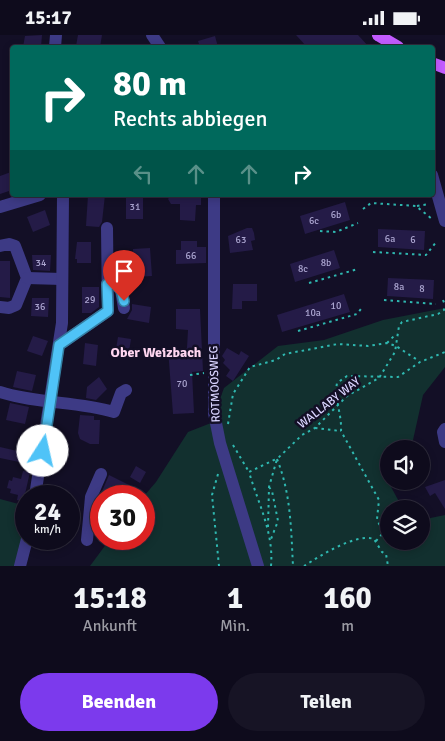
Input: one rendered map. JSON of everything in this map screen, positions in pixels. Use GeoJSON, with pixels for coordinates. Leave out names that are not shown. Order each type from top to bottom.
{"type":"FeatureCollection","features":[{"type":"Feature","properties":{"kind":"main road"},"geometry":{"type":"LineString","coordinates":[[378,35],[395,45]]}},
{"type":"Feature","properties":{"kind":"street"},"geometry":{"type":"LineString","coordinates":[[435,186],[445,221]]}},
{"type":"Feature","properties":{"kind":"street"},"geometry":{"type":"LineString","coordinates":[[0,207],[33,197]]}},
{"type":"Feature","properties":{"kind":"street"},"geometry":{"type":"LineString","coordinates":[[37,485],[62,323],[63,197]]}},
{"type":"Feature","properties":{"kind":"street","name":"ROTMOOSWEG"},"geometry":{"type":"LineString","coordinates":[[214,197],[214,413],[258,566]]}},
{"type":"Feature","properties":{"kind":"street"},"geometry":{"type":"LineString","coordinates":[[59,345],[109,315],[107,228]]}},
{"type":"Feature","properties":{"kind":"street"},"geometry":{"type":"LineString","coordinates":[[0,246],[9,244],[15,246],[27,278],[16,305],[9,308],[0,307]]}},
{"type":"Feature","properties":{"kind":"street"},"geometry":{"type":"LineString","coordinates":[[27,278],[62,279]]}},
{"type":"Feature","properties":{"kind":"street"},"geometry":{"type":"LineString","coordinates":[[107,284],[115,284],[121,290],[124,308]]}},
{"type":"Feature","properties":{"kind":"street"},"geometry":{"type":"LineString","coordinates":[[0,391],[51,403],[94,407],[114,412],[121,393],[126,390]]}},
{"type":"Feature","properties":{"kind":"street"},"geometry":{"type":"LineString","coordinates":[[445,429],[443,432],[445,442]]}},
{"type":"Feature","properties":{"kind":"street"},"geometry":{"type":"LineString","coordinates":[[87,540],[91,497],[101,474]]}},
{"type":"Feature","properties":{"kind":"street"},"geometry":{"type":"LineString","coordinates":[[20,566],[24,550]]}},
{"type":"Feature","properties":{"kind":"path"},"geometry":{"type":"LineString","coordinates":[[363,209],[371,203],[416,206],[429,204]]}},
{"type":"Feature","properties":{"kind":"path"},"geometry":{"type":"LineString","coordinates":[[416,206],[432,219]]}},
{"type":"Feature","properties":{"kind":"path"},"geometry":{"type":"LineString","coordinates":[[320,231],[336,231],[358,223]]}},
{"type":"Feature","properties":{"kind":"path"},"geometry":{"type":"LineString","coordinates":[[373,252],[426,255],[437,241]]}},
{"type":"Feature","properties":{"kind":"path"},"geometry":{"type":"LineString","coordinates":[[309,283],[358,269]]}},
{"type":"Feature","properties":{"kind":"path"},"geometry":{"type":"LineString","coordinates":[[384,300],[436,304]]}},
{"type":"Feature","properties":{"kind":"path"},"geometry":{"type":"LineString","coordinates":[[387,343],[396,333],[402,322],[438,314],[444,310],[443,300]]}},
{"type":"Feature","properties":{"kind":"path"},"geometry":{"type":"LineString","coordinates":[[298,331],[357,314],[360,309]]}},
{"type":"Feature","properties":{"kind":"path","name":"WALLABY WAY"},"geometry":{"type":"LineString","coordinates":[[277,459],[302,435],[315,428],[338,405],[358,389],[379,378],[392,358],[396,346],[396,333]]}},
{"type":"Feature","properties":{"kind":"path"},"geometry":{"type":"LineString","coordinates":[[268,527],[249,472],[236,448],[222,441],[233,394],[250,367],[276,360],[285,354],[338,344],[368,346],[387,343],[396,346],[420,362]]}},
{"type":"Feature","properties":{"kind":"path"},"geometry":{"type":"LineString","coordinates":[[376,541],[383,533],[377,519],[379,500],[341,431],[335,392],[337,383],[346,376],[398,377],[420,362],[445,352]]}},
{"type":"Feature","properties":{"kind":"path"},"geometry":{"type":"LineString","coordinates":[[190,375],[214,373]]}},
{"type":"Feature","properties":{"kind":"path"},"geometry":{"type":"LineString","coordinates":[[315,428],[341,431]]}},
{"type":"Feature","properties":{"kind":"path"},"geometry":{"type":"LineString","coordinates":[[249,472],[277,459]]}},
{"type":"Feature","properties":{"kind":"path"},"geometry":{"type":"LineString","coordinates":[[271,566],[268,527],[269,487],[277,459]]}},
{"type":"Feature","properties":{"kind":"path"},"geometry":{"type":"LineString","coordinates":[[277,459],[285,480],[291,514],[293,566]]}},
{"type":"Feature","properties":{"kind":"path"},"geometry":{"type":"LineString","coordinates":[[218,473],[212,495],[219,566]]}},
{"type":"Feature","properties":{"kind":"path"},"geometry":{"type":"LineString","coordinates":[[269,487],[272,491],[278,521],[270,541]]}},
{"type":"Feature","properties":{"kind":"path"},"geometry":{"type":"LineString","coordinates":[[304,566],[324,553],[368,537],[376,541],[382,552],[386,553],[388,566]]}},
{"type":"Feature","properties":{"kind":"green space"},"geometry":{"type":"Polygon","coordinates":[[[445,308],[445,367],[423,395],[413,440],[380,440],[380,490],[393,490],[398,500],[380,500],[380,550],[430,550],[430,518],[445,515],[445,566],[90,566],[102,550],[155,550],[155,485],[153,485],[188,432],[211,423],[224,388],[278,346],[324,340],[383,320],[445,308]]]}},
{"type":"Feature","properties":{"kind":"green space"},"geometry":{"type":"Polygon","coordinates":[[[0,499],[15,503],[15,550],[24,550],[20,566],[0,566],[0,499]]]}},
{"type":"Feature","properties":{"kind":"building"},"geometry":{"type":"Polygon","coordinates":[[[42,35],[41,45],[23,45],[25,36],[42,35]]]}},
{"type":"Feature","properties":{"kind":"building"},"geometry":{"type":"Polygon","coordinates":[[[78,35],[102,35],[100,45],[76,45],[78,35]]]}},
{"type":"Feature","properties":{"kind":"building"},"geometry":{"type":"Polygon","coordinates":[[[296,35],[358,35],[367,45],[305,45],[296,35]]]}},
{"type":"Feature","properties":{"kind":"building"},"geometry":{"type":"Polygon","coordinates":[[[215,36],[217,45],[199,45],[198,41],[215,36]]]}},
{"type":"Feature","properties":{"kind":"building"},"geometry":{"type":"Polygon","coordinates":[[[10,172],[10,191],[0,194],[0,176],[10,172]]]}},
{"type":"Feature","properties":{"kind":"building"},"geometry":{"type":"Polygon","coordinates":[[[88,197],[105,197],[102,222],[99,227],[86,226],[88,197]]]}},
{"type":"Feature","properties":{"kind":"building"},"geometry":{"type":"Polygon","coordinates":[[[126,197],[143,197],[143,219],[126,219],[126,197]]]}},
{"type":"Feature","properties":{"kind":"building"},"geometry":{"type":"Polygon","coordinates":[[[170,197],[201,197],[201,205],[196,205],[195,221],[180,220],[180,204],[171,204],[168,199],[170,197]]]}},
{"type":"Feature","properties":{"kind":"building"},"geometry":{"type":"Polygon","coordinates":[[[345,202],[350,220],[305,234],[300,216],[345,202]]]}},
{"type":"Feature","properties":{"kind":"building"},"geometry":{"type":"Polygon","coordinates":[[[45,210],[50,225],[33,232],[27,217],[45,210]]]}},
{"type":"Feature","properties":{"kind":"building"},"geometry":{"type":"Polygon","coordinates":[[[247,228],[252,228],[254,233],[255,240],[251,241],[253,250],[230,253],[228,236],[247,228]]]}},
{"type":"Feature","properties":{"kind":"building"},"geometry":{"type":"Polygon","coordinates":[[[378,229],[425,231],[424,250],[378,247],[378,229]]]}},
{"type":"Feature","properties":{"kind":"building"},"geometry":{"type":"Polygon","coordinates":[[[181,241],[197,241],[197,247],[206,247],[206,263],[176,264],[176,250],[181,250],[181,241]]]}},
{"type":"Feature","properties":{"kind":"building"},"geometry":{"type":"Polygon","coordinates":[[[77,242],[91,242],[91,263],[77,263],[77,259],[75,259],[77,242]]]}},
{"type":"Feature","properties":{"kind":"building"},"geometry":{"type":"Polygon","coordinates":[[[150,248],[152,276],[135,277],[135,272],[126,273],[125,256],[133,255],[133,249],[150,248]]]}},
{"type":"Feature","properties":{"kind":"building"},"geometry":{"type":"Polygon","coordinates":[[[334,250],[340,268],[295,282],[290,264],[334,250]]]}},
{"type":"Feature","properties":{"kind":"building"},"geometry":{"type":"Polygon","coordinates":[[[32,255],[51,255],[50,271],[33,270],[32,255]]]}},
{"type":"Feature","properties":{"kind":"building"},"geometry":{"type":"Polygon","coordinates":[[[0,261],[10,261],[10,298],[0,297],[0,261]]]}},
{"type":"Feature","properties":{"kind":"building"},"geometry":{"type":"Polygon","coordinates":[[[388,278],[434,280],[433,299],[387,296],[388,278]]]}},
{"type":"Feature","properties":{"kind":"building"},"geometry":{"type":"Polygon","coordinates":[[[233,284],[257,284],[257,301],[242,301],[242,309],[232,309],[233,284]]]}},
{"type":"Feature","properties":{"kind":"building"},"geometry":{"type":"Polygon","coordinates":[[[82,287],[99,287],[99,307],[91,313],[82,313],[82,287]]]}},
{"type":"Feature","properties":{"kind":"building"},"geometry":{"type":"Polygon","coordinates":[[[344,294],[350,312],[282,332],[277,315],[344,294]]]}},
{"type":"Feature","properties":{"kind":"building"},"geometry":{"type":"Polygon","coordinates":[[[32,298],[49,298],[48,317],[31,316],[32,298]]]}},
{"type":"Feature","properties":{"kind":"building"},"geometry":{"type":"Polygon","coordinates":[[[132,304],[151,307],[149,323],[127,319],[132,310],[132,304]]]}},
{"type":"Feature","properties":{"kind":"building"},"geometry":{"type":"Polygon","coordinates":[[[176,309],[200,309],[203,371],[192,372],[194,413],[173,414],[168,349],[187,348],[188,330],[176,329],[176,309]]]}},
{"type":"Feature","properties":{"kind":"building"},"geometry":{"type":"Polygon","coordinates":[[[33,336],[48,341],[42,356],[27,351],[33,336]]]}},
{"type":"Feature","properties":{"kind":"building"},"geometry":{"type":"Polygon","coordinates":[[[118,337],[131,339],[128,358],[115,355],[118,337]]]}},
{"type":"Feature","properties":{"kind":"building"},"geometry":{"type":"Polygon","coordinates":[[[85,343],[98,345],[96,366],[83,364],[85,343]]]}},
{"type":"Feature","properties":{"kind":"building"},"geometry":{"type":"Polygon","coordinates":[[[227,348],[239,355],[241,351],[249,356],[233,381],[226,376],[230,370],[223,363],[225,360],[222,356],[227,348]]]}},
{"type":"Feature","properties":{"kind":"building"},"geometry":{"type":"Polygon","coordinates":[[[17,371],[36,375],[32,391],[13,387],[17,371]]]}},
{"type":"Feature","properties":{"kind":"building"},"geometry":{"type":"Polygon","coordinates":[[[99,377],[107,389],[96,400],[86,398],[87,387],[99,377]]]}},
{"type":"Feature","properties":{"kind":"building"},"geometry":{"type":"Polygon","coordinates":[[[10,403],[29,407],[25,424],[6,420],[10,403]]]}},
{"type":"Feature","properties":{"kind":"building"},"geometry":{"type":"Polygon","coordinates":[[[80,415],[94,416],[94,420],[100,420],[99,444],[90,444],[80,439],[78,433],[80,415]]]}},
{"type":"Feature","properties":{"kind":"building"},"geometry":{"type":"Polygon","coordinates":[[[0,447],[26,453],[24,463],[0,458],[0,447]]]}},
{"type":"Feature","properties":{"kind":"building"},"geometry":{"type":"Polygon","coordinates":[[[136,466],[146,472],[140,483],[130,477],[136,466]]]}},
{"type":"Feature","properties":{"kind":"building"},"geometry":{"type":"Polygon","coordinates":[[[23,471],[30,472],[27,485],[15,485],[15,494],[10,493],[11,489],[7,488],[9,480],[12,481],[13,477],[21,479],[23,471]]]}},
{"type":"Feature","properties":{"kind":"building"},"geometry":{"type":"Polygon","coordinates":[[[109,475],[129,485],[105,485],[109,475]]]}},
{"type":"Feature","properties":{"kind":"building"},"geometry":{"type":"Polygon","coordinates":[[[445,480],[445,509],[435,493],[430,496],[427,490],[430,490],[430,485],[445,480]]]}},
{"type":"Feature","properties":{"kind":"district","name":"Ober Weizbach"},"geometry":{"type":"Point","coordinates":[156,352]}},
{"type":"Feature","properties":{"kind":"route"},"geometry":{"type":"LineString","coordinates":[[43,451],[59,345],[66,342],[108,311],[107,284],[115,284],[121,290],[124,301]]}}]}
